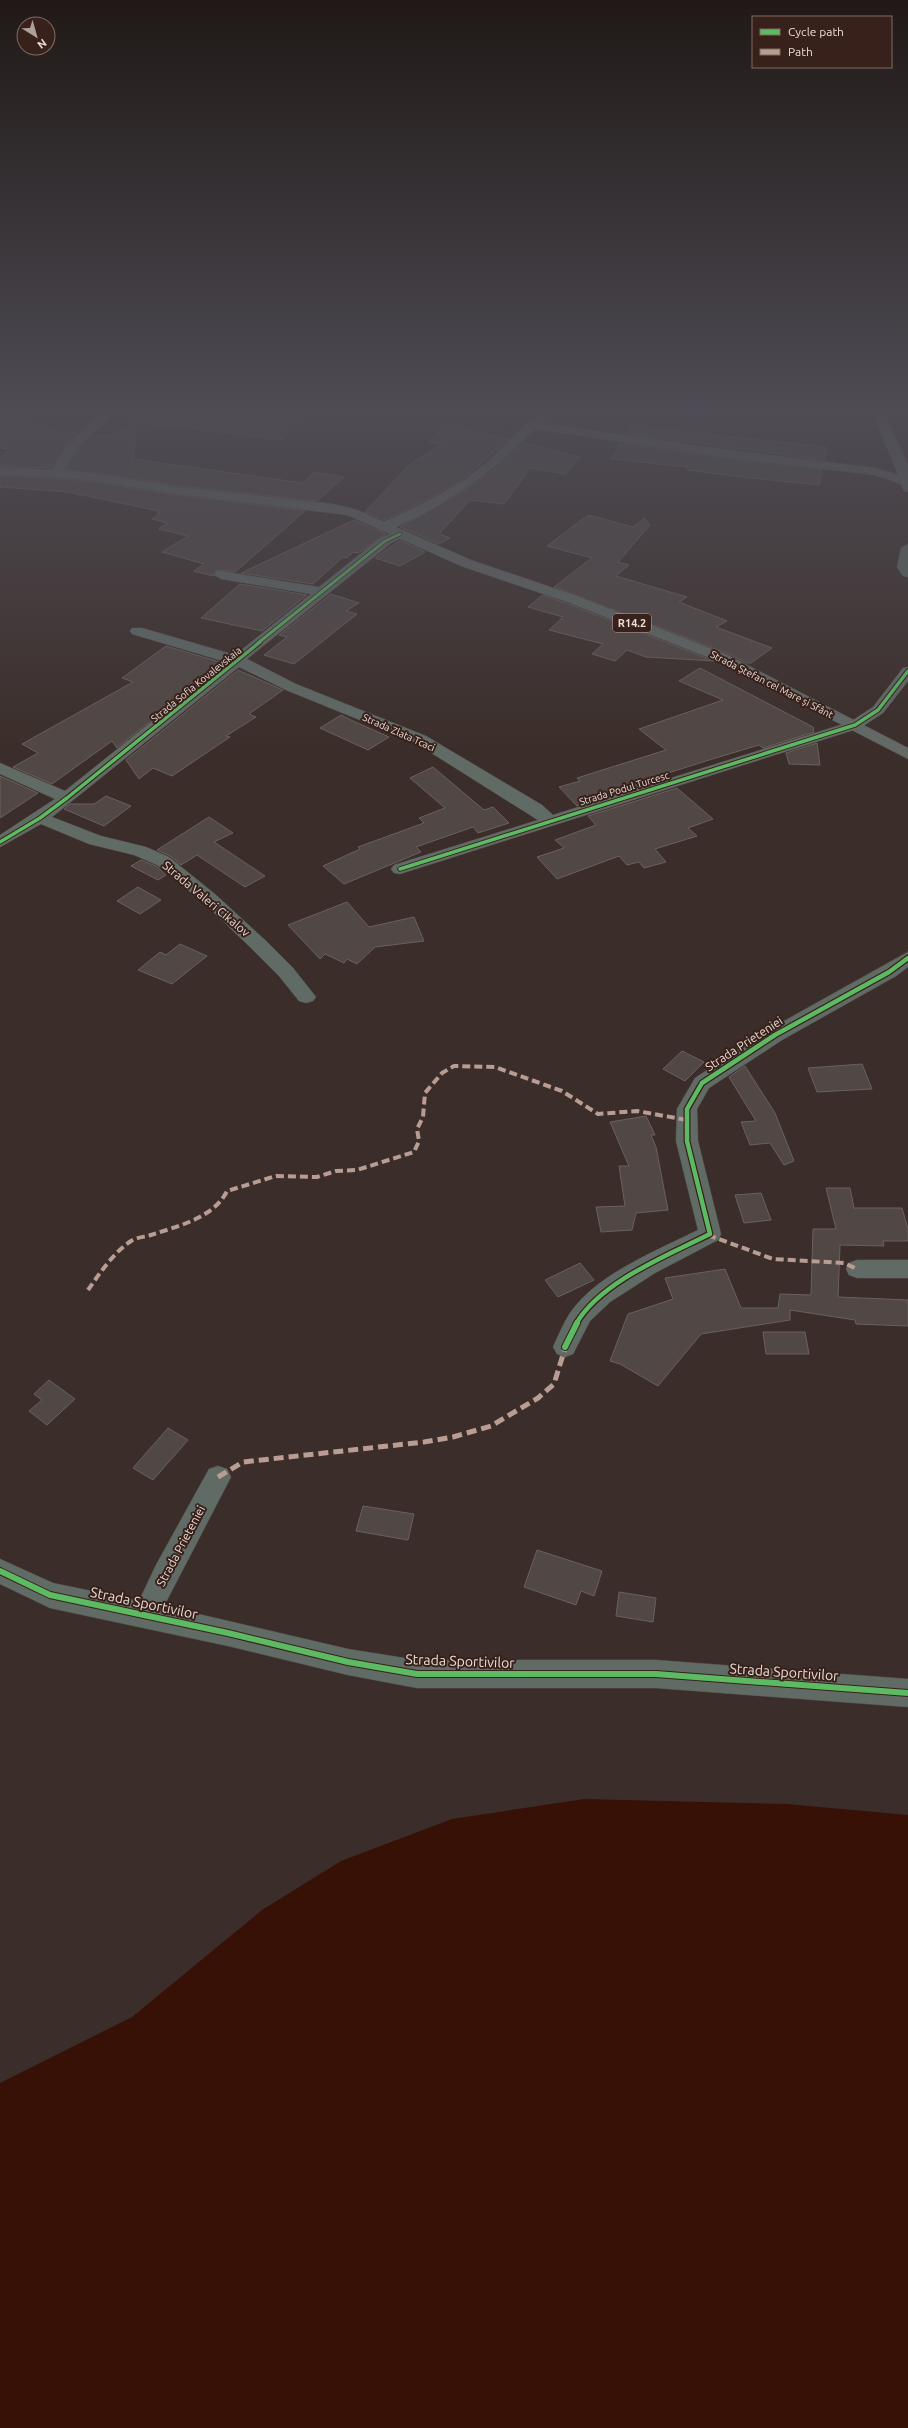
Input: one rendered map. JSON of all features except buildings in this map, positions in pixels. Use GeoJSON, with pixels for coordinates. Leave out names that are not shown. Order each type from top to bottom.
{"type":"FeatureCollection","features":[{"type":"Feature","properties":{"kind":"main road","name":"Strada Ștefan cel Mare și Sfânt"},"geometry":{"type":"LineString","coordinates":[[371,521],[466,563],[572,599],[705,650],[748,669],[908,754]]}},
{"type":"Feature","properties":{"kind":"street"},"geometry":{"type":"LineString","coordinates":[[384,527],[397,521]]}},
{"type":"Feature","properties":{"kind":"street","name":"Strada Sofia Kovalevskaia"},"geometry":{"type":"LineString","coordinates":[[0,842],[40,818],[67,798],[239,661],[385,541],[400,534]]}},
{"type":"Feature","properties":{"kind":"street"},"geometry":{"type":"LineString","coordinates":[[908,548],[904,567],[908,573]]}},
{"type":"Feature","properties":{"kind":"street"},"geometry":{"type":"LineString","coordinates":[[221,575],[323,592]]}},
{"type":"Feature","properties":{"kind":"street","name":"Strada Sofia Kovalevskaia"},"geometry":{"type":"LineString","coordinates":[[137,631],[239,661]]}},
{"type":"Feature","properties":{"kind":"street","name":"Strada Zlata Tcaci"},"geometry":{"type":"LineString","coordinates":[[239,661],[291,686],[420,739],[536,809],[550,821]]}},
{"type":"Feature","properties":{"kind":"street","name":"Strada Podul Turcesc"},"geometry":{"type":"LineString","coordinates":[[400,869],[854,725],[878,710],[908,671]]}},
{"type":"Feature","properties":{"kind":"street"},"geometry":{"type":"LineString","coordinates":[[0,768],[67,798]]}},
{"type":"Feature","properties":{"kind":"street","name":"Strada Valeri Cikalov"},"geometry":{"type":"LineString","coordinates":[[40,818],[95,840],[140,851],[163,862],[210,899],[262,948],[286,972],[306,997]]}},
{"type":"Feature","properties":{"kind":"street","name":"Strada Prieteniei"},"geometry":{"type":"LineString","coordinates":[[565,1347],[577,1322],[590,1305],[619,1284],[710,1234],[687,1141],[687,1109],[702,1083],[774,1035],[889,972],[908,958]]}},
{"type":"Feature","properties":{"kind":"street"},"geometry":{"type":"LineString","coordinates":[[857,1269],[908,1269]]}},
{"type":"Feature","properties":{"kind":"street","name":"Strada Prieteniei"},"geometry":{"type":"LineString","coordinates":[[146,1615],[169,1568],[218,1477]]}},
{"type":"Feature","properties":{"kind":"street","name":"Strada Sportivilor"},"geometry":{"type":"LineString","coordinates":[[0,1571],[50,1595],[146,1615],[348,1662],[417,1674],[656,1674],[908,1693]]}},
{"type":"Feature","properties":{"kind":"shaded area"},"geometry":{"type":"Polygon","coordinates":[[[584,1799],[787,1804],[908,1815],[908,2428],[0,2428],[0,2083],[132,2017],[262,1910],[341,1861],[452,1819],[584,1799]]]}},
{"type":"Feature","properties":{"kind":"marked path"},"geometry":{"type":"LineString","coordinates":[[88,1290],[113,1258],[130,1242],[195,1219],[216,1207],[223,1199],[227,1191],[276,1176],[317,1177],[336,1171],[357,1170],[414,1152],[419,1141],[417,1129],[423,1117],[425,1093],[442,1073],[454,1066],[495,1067],[562,1091],[598,1114],[637,1111],[687,1120]]}},
{"type":"Feature","properties":{"kind":"marked path"},"geometry":{"type":"LineString","coordinates":[[708,1235],[773,1259],[844,1263],[857,1269]]}},
{"type":"Feature","properties":{"kind":"marked path"},"geometry":{"type":"LineString","coordinates":[[218,1477],[243,1462],[424,1442],[453,1437],[491,1426],[538,1398],[554,1384],[566,1345]]}},
{"type":"Feature","properties":{"kind":"cycle path"},"geometry":{"type":"LineString","coordinates":[[0,842],[40,818],[67,798],[385,541],[400,534]]}},
{"type":"Feature","properties":{"kind":"cycle path"},"geometry":{"type":"LineString","coordinates":[[400,869],[855,725],[878,710],[908,671]]}},
{"type":"Feature","properties":{"kind":"cycle path"},"geometry":{"type":"LineString","coordinates":[[565,1347],[582,1314],[601,1295],[647,1266],[710,1234],[687,1141],[687,1109],[702,1083],[775,1035],[889,972],[908,958]]}},
{"type":"Feature","properties":{"kind":"cycle path"},"geometry":{"type":"LineString","coordinates":[[0,1571],[50,1595],[228,1633],[348,1662],[417,1674],[656,1674],[908,1693]]}}]}
